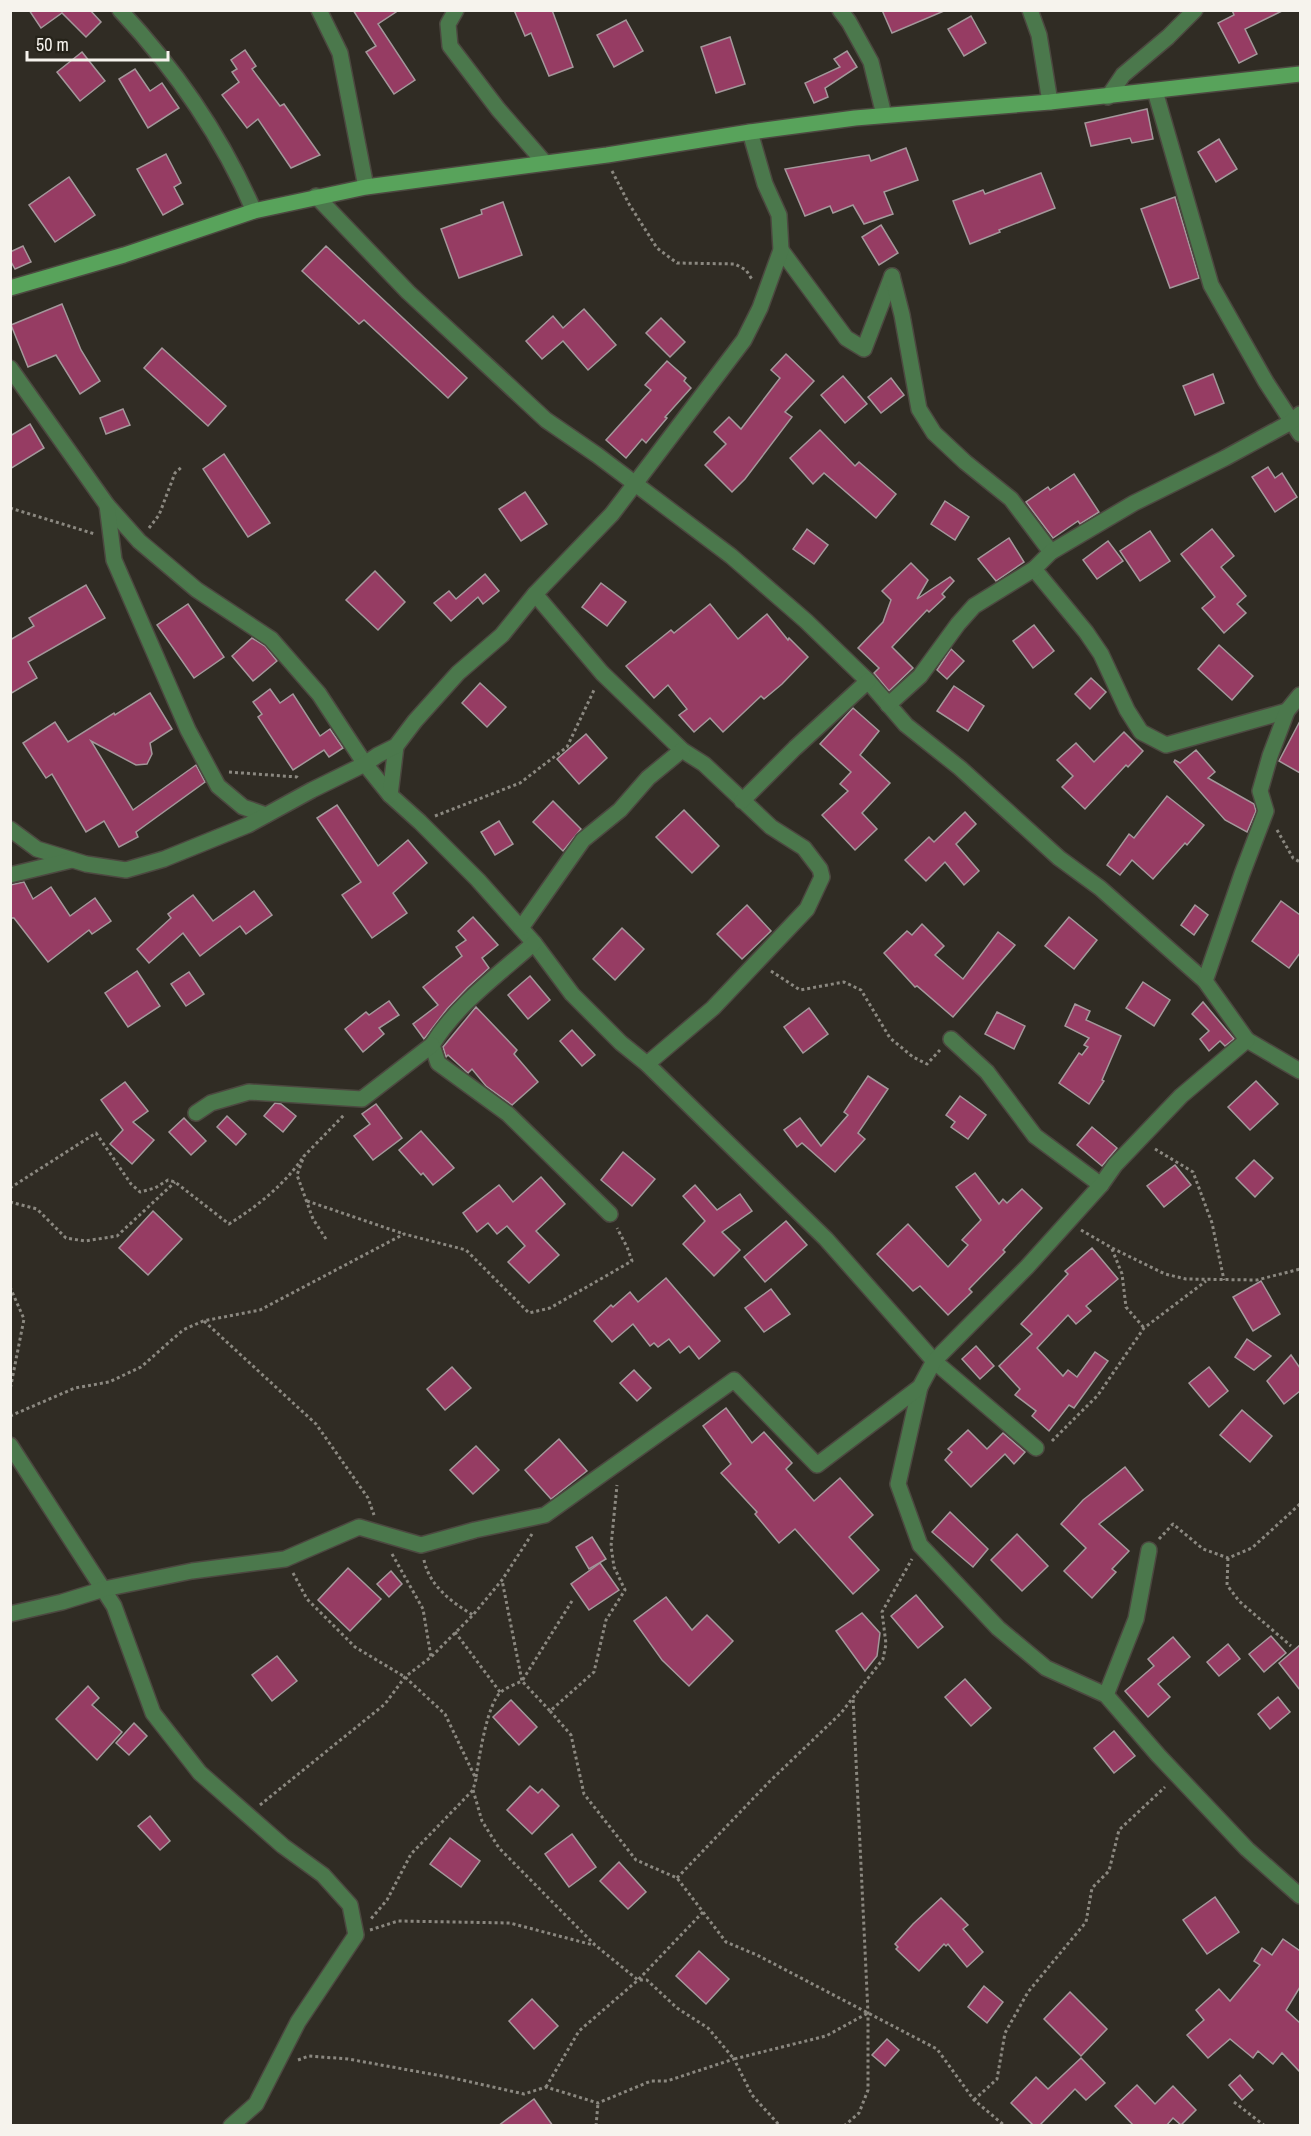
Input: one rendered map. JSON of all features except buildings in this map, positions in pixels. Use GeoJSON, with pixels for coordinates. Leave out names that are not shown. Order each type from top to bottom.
{"type":"FeatureCollection","features":[{"type":"Feature","properties":{"kind":"main road"},"geometry":{"type":"LineString","coordinates":[[10,288],[124,255],[254,211],[366,187],[884,115],[1108,97],[1300,74]]}},
{"type":"Feature","properties":{"kind":"street"},"geometry":{"type":"LineString","coordinates":[[120,10],[151,44],[208,124],[237,171],[254,211]]}},
{"type":"Feature","properties":{"kind":"street"},"geometry":{"type":"LineString","coordinates":[[319,10],[340,53],[366,187]]}},
{"type":"Feature","properties":{"kind":"street"},"geometry":{"type":"LineString","coordinates":[[456,10],[448,24],[450,46],[498,110],[545,163]]}},
{"type":"Feature","properties":{"kind":"street"},"geometry":{"type":"LineString","coordinates":[[840,10],[871,62],[884,115]]}},
{"type":"Feature","properties":{"kind":"street"},"geometry":{"type":"LineString","coordinates":[[1030,10],[1039,35],[1050,102]]}},
{"type":"Feature","properties":{"kind":"street"},"geometry":{"type":"LineString","coordinates":[[1108,97],[1123,75],[1168,37],[1195,10]]}},
{"type":"Feature","properties":{"kind":"street"},"geometry":{"type":"LineString","coordinates":[[888,705],[920,676],[974,606],[1034,569],[1050,552],[1134,503],[1297,423],[1211,285],[1155,91]]}},
{"type":"Feature","properties":{"kind":"street"},"geometry":{"type":"LineString","coordinates":[[10,829],[37,849],[86,864],[126,870],[164,859],[248,825],[396,746],[458,673],[502,635],[535,594],[612,514],[744,340],[760,308],[781,250],[779,215],[765,184],[750,132]]}},
{"type":"Feature","properties":{"kind":"street"},"geometry":{"type":"LineString","coordinates":[[316,196],[408,292],[557,429],[597,455],[731,556],[806,621],[868,681],[906,725],[960,768],[1059,858],[1100,888],[1205,981],[1247,1040],[1300,1071]]}},
{"type":"Feature","properties":{"kind":"street"},"geometry":{"type":"LineString","coordinates":[[781,250],[846,338],[864,349],[892,276],[902,315],[919,409],[934,433],[1011,499],[1050,552]]}},
{"type":"Feature","properties":{"kind":"street"},"geometry":{"type":"LineString","coordinates":[[10,368],[107,505],[139,541],[197,590],[271,639],[320,694],[365,764],[390,795],[478,880],[534,943],[572,994],[621,1044],[647,1064],[826,1239],[934,1361],[1036,1448]]}},
{"type":"Feature","properties":{"kind":"street"},"geometry":{"type":"LineString","coordinates":[[107,505],[114,560],[145,635],[210,771],[218,786],[243,807],[266,815]]}},
{"type":"Feature","properties":{"kind":"street"},"geometry":{"type":"LineString","coordinates":[[1034,569],[1086,632],[1101,654],[1127,710],[1141,732],[1166,745],[1287,711]]}},
{"type":"Feature","properties":{"kind":"street"},"geometry":{"type":"LineString","coordinates":[[535,594],[602,673],[682,750],[704,764],[771,827],[804,848],[820,869],[822,878],[807,909],[713,1008],[647,1064]]}},
{"type":"Feature","properties":{"kind":"street"},"geometry":{"type":"LineString","coordinates":[[742,801],[795,748],[868,681]]}},
{"type":"Feature","properties":{"kind":"street"},"geometry":{"type":"LineString","coordinates":[[1205,981],[1266,811],[1260,791],[1270,756],[1287,711],[1300,695]]}},
{"type":"Feature","properties":{"kind":"street"},"geometry":{"type":"LineString","coordinates":[[390,795],[396,746]]}},
{"type":"Feature","properties":{"kind":"street"},"geometry":{"type":"LineString","coordinates":[[521,928],[583,840],[620,810],[648,778],[682,750]]}},
{"type":"Feature","properties":{"kind":"street"},"geometry":{"type":"LineString","coordinates":[[10,875],[73,860]]}},
{"type":"Feature","properties":{"kind":"street"},"geometry":{"type":"LineString","coordinates":[[196,1113],[211,1103],[249,1092],[362,1099],[432,1045],[442,1029],[470,998],[534,943]]}},
{"type":"Feature","properties":{"kind":"street"},"geometry":{"type":"LineString","coordinates":[[951,1039],[987,1072],[1035,1136],[1101,1185]]}},
{"type":"Feature","properties":{"kind":"street"},"geometry":{"type":"LineString","coordinates":[[1247,1040],[1181,1096],[1139,1139],[1028,1267],[934,1361],[920,1387],[898,1484],[920,1545],[998,1629],[1046,1668],[1106,1695],[1247,1849],[1300,1896]]}},
{"type":"Feature","properties":{"kind":"street"},"geometry":{"type":"LineString","coordinates":[[432,1045],[438,1063],[508,1114],[610,1214]]}},
{"type":"Feature","properties":{"kind":"street"},"geometry":{"type":"LineString","coordinates":[[10,1614],[62,1602],[104,1588],[192,1571],[285,1559],[359,1527],[421,1545],[475,1530],[545,1515],[734,1380],[817,1465],[920,1387]]}},
{"type":"Feature","properties":{"kind":"street"},"geometry":{"type":"LineString","coordinates":[[10,1445],[114,1606],[153,1713],[200,1773],[282,1846],[323,1875],[350,1905],[356,1935],[298,2022],[256,2104],[231,2126]]}},
{"type":"Feature","properties":{"kind":"street"},"geometry":{"type":"LineString","coordinates":[[1106,1695],[1136,1619],[1149,1550]]}},
{"type":"Feature","properties":{"kind":"path"},"geometry":{"type":"LineString","coordinates":[[607,155],[612,171],[629,204],[657,248],[677,263],[735,264],[746,270],[755,284],[760,308]]}},
{"type":"Feature","properties":{"kind":"path"},"geometry":{"type":"LineString","coordinates":[[139,541],[159,515],[175,473],[183,466]]}},
{"type":"Feature","properties":{"kind":"path"},"geometry":{"type":"LineString","coordinates":[[10,508],[111,539]]}},
{"type":"Feature","properties":{"kind":"path"},"geometry":{"type":"LineString","coordinates":[[420,822],[520,783],[567,747],[602,673]]}},
{"type":"Feature","properties":{"kind":"path"},"geometry":{"type":"LineString","coordinates":[[210,771],[297,777],[312,790]]}},
{"type":"Feature","properties":{"kind":"path"},"geometry":{"type":"LineString","coordinates":[[1266,811],[1293,858],[1300,862]]}},
{"type":"Feature","properties":{"kind":"path"},"geometry":{"type":"LineString","coordinates":[[757,962],[800,990],[844,982],[861,990],[890,1038],[913,1058],[927,1064],[951,1039]]}},
{"type":"Feature","properties":{"kind":"path"},"geometry":{"type":"LineString","coordinates":[[10,1188],[96,1133],[131,1184],[140,1192],[155,1188],[168,1180],[176,1182],[230,1224],[262,1203],[295,1169],[304,1156],[362,1099]]}},
{"type":"Feature","properties":{"kind":"path"},"geometry":{"type":"LineString","coordinates":[[1139,1139],[1193,1172],[1212,1223],[1224,1280]]}},
{"type":"Feature","properties":{"kind":"path"},"geometry":{"type":"LineString","coordinates":[[304,1156],[297,1175],[313,1219],[326,1239]]}},
{"type":"Feature","properties":{"kind":"path"},"geometry":{"type":"LineString","coordinates":[[10,1202],[37,1209],[66,1238],[86,1241],[117,1236],[176,1182]]}},
{"type":"Feature","properties":{"kind":"path"},"geometry":{"type":"LineString","coordinates":[[307,1201],[404,1234],[466,1250],[530,1313],[550,1308],[632,1261],[627,1246],[610,1214]]}},
{"type":"Feature","properties":{"kind":"path"},"geometry":{"type":"LineString","coordinates":[[1067,1221],[1112,1248],[1165,1274],[1185,1280],[1257,1280],[1300,1269]]}},
{"type":"Feature","properties":{"kind":"path"},"geometry":{"type":"LineString","coordinates":[[10,1416],[75,1388],[109,1382],[141,1367],[183,1330],[203,1321],[260,1310],[404,1234]]}},
{"type":"Feature","properties":{"kind":"path"},"geometry":{"type":"LineString","coordinates":[[1112,1248],[1122,1274],[1126,1307],[1144,1328]]}},
{"type":"Feature","properties":{"kind":"path"},"geometry":{"type":"LineString","coordinates":[[1036,1448],[1044,1449],[1098,1395],[1144,1328],[1207,1280]]}},
{"type":"Feature","properties":{"kind":"path"},"geometry":{"type":"LineString","coordinates":[[10,1287],[24,1319],[10,1390]]}},
{"type":"Feature","properties":{"kind":"path"},"geometry":{"type":"LineString","coordinates":[[203,1321],[316,1424],[368,1498],[381,1534],[423,1609],[431,1657]]}},
{"type":"Feature","properties":{"kind":"path"},"geometry":{"type":"LineString","coordinates":[[550,1711],[594,1672],[606,1620],[625,1590],[614,1567],[611,1546],[619,1462]]}},
{"type":"Feature","properties":{"kind":"path"},"geometry":{"type":"LineString","coordinates":[[1149,1550],[1173,1524],[1203,1550],[1228,1558],[1252,1548],[1300,1504]]}},
{"type":"Feature","properties":{"kind":"path"},"geometry":{"type":"LineString","coordinates":[[246,1816],[385,1704],[405,1677],[431,1657],[502,1580],[545,1515]]}},
{"type":"Feature","properties":{"kind":"path"},"geometry":{"type":"LineString","coordinates":[[421,1545],[426,1570],[449,1600],[472,1614]]}},
{"type":"Feature","properties":{"kind":"path"},"geometry":{"type":"LineString","coordinates":[[677,1878],[769,1782],[841,1713],[883,1659],[886,1644],[882,1612],[920,1545]]}},
{"type":"Feature","properties":{"kind":"path"},"geometry":{"type":"LineString","coordinates":[[1228,1558],[1227,1585],[1239,1601],[1291,1646]]}},
{"type":"Feature","properties":{"kind":"path"},"geometry":{"type":"LineString","coordinates":[[285,1559],[307,1599],[355,1647],[405,1677],[445,1714],[476,1779]]}},
{"type":"Feature","properties":{"kind":"path"},"geometry":{"type":"LineString","coordinates":[[502,1580],[522,1681],[571,1735],[584,1794],[636,1860],[677,1878],[726,1941],[938,2049],[974,2100],[1005,2126]]}},
{"type":"Feature","properties":{"kind":"path"},"geometry":{"type":"LineString","coordinates":[[356,1935],[387,1900],[411,1854],[473,1790],[485,1729],[494,1701],[500,1692],[522,1681],[572,1601]]}},
{"type":"Feature","properties":{"kind":"path"},"geometry":{"type":"LineString","coordinates":[[455,1632],[500,1692]]}},
{"type":"Feature","properties":{"kind":"path"},"geometry":{"type":"LineString","coordinates":[[844,2126],[860,2113],[868,2090],[868,2013],[853,1697]]}},
{"type":"Feature","properties":{"kind":"path"},"geometry":{"type":"LineString","coordinates":[[974,2100],[997,2079],[1005,2033],[1028,1992],[1086,1922],[1092,1888],[1109,1871],[1119,1830],[1178,1776]]}},
{"type":"Feature","properties":{"kind":"path"},"geometry":{"type":"LineString","coordinates":[[473,1790],[482,1821],[499,1848],[595,1945],[638,1980],[647,1980],[677,2008],[708,2028],[734,2059],[752,2095],[780,2126]]}},
{"type":"Feature","properties":{"kind":"path"},"geometry":{"type":"LineString","coordinates":[[546,2087],[579,2031],[638,1980],[703,1912]]}},
{"type":"Feature","properties":{"kind":"path"},"geometry":{"type":"LineString","coordinates":[[356,1935],[398,1921],[510,1923],[595,1945]]}},
{"type":"Feature","properties":{"kind":"path"},"geometry":{"type":"LineString","coordinates":[[276,2066],[309,2056],[348,2060],[453,2078],[524,2094],[546,2087],[598,2103],[651,2081],[667,2081],[734,2059],[826,2036],[868,2013]]}},
{"type":"Feature","properties":{"kind":"path"},"geometry":{"type":"LineString","coordinates":[[1234,2102],[1265,2126]]}},
{"type":"Feature","properties":{"kind":"path"},"geometry":{"type":"LineString","coordinates":[[596,2126],[598,2103]]}}]}
